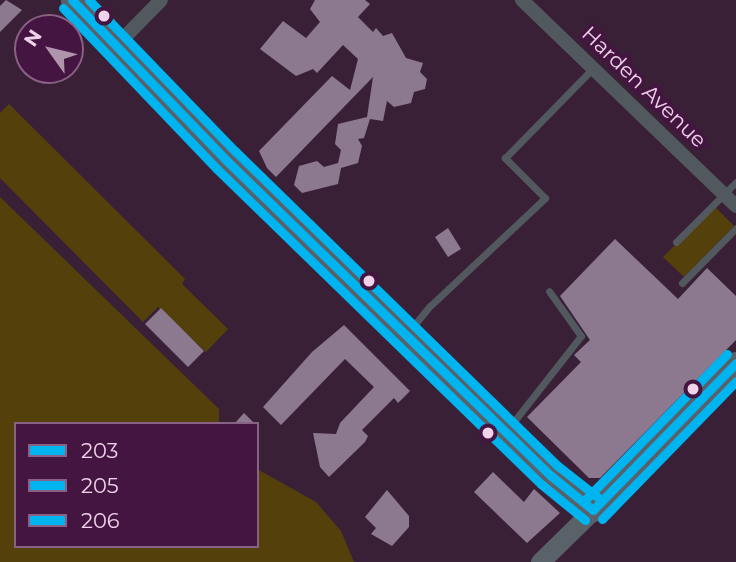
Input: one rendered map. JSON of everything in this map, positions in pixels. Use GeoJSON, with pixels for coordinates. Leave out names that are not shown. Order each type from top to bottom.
{"type":"FeatureCollection","features":[{"type":"Feature","properties":{"kind":"main road"},"geometry":{"type":"LineString","coordinates":[[72,0],[505,432],[593,510],[736,363]]}},
{"type":"Feature","properties":{"kind":"street"},"geometry":{"type":"LineString","coordinates":[[116,46],[161,0]]}},
{"type":"Feature","properties":{"kind":"street","name":"Harden Avenue"},"geometry":{"type":"LineString","coordinates":[[522,0],[736,206]]}},
{"type":"Feature","properties":{"kind":"street"},"geometry":{"type":"LineString","coordinates":[[540,562],[593,510]]}},
{"type":"Feature","properties":{"kind":"lane"},"geometry":{"type":"LineString","coordinates":[[406,335],[430,306],[545,198],[505,158],[593,67]]}},
{"type":"Feature","properties":{"kind":"lane"},"geometry":{"type":"LineString","coordinates":[[676,242],[736,182]]}},
{"type":"Feature","properties":{"kind":"lane"},"geometry":{"type":"LineString","coordinates":[[682,283],[736,228]]}},
{"type":"Feature","properties":{"kind":"lane"},"geometry":{"type":"LineString","coordinates":[[505,432],[581,336],[549,292]]}},
{"type":"Feature","properties":{"kind":"shaded area"},"geometry":{"type":"Polygon","coordinates":[[[9,104],[185,279],[182,284],[228,329],[206,352],[158,307],[143,322],[0,178],[0,113],[9,104]]]}},
{"type":"Feature","properties":{"kind":"shaded area"},"geometry":{"type":"Polygon","coordinates":[[[0,197],[219,409],[219,422],[14,422],[14,548],[259,548],[259,470],[316,502],[341,531],[354,562],[0,562],[0,197]]]}},
{"type":"Feature","properties":{"kind":"shaded area"},"geometry":{"type":"Polygon","coordinates":[[[714,206],[734,226],[684,277],[663,257],[714,206]]]}},
{"type":"Feature","properties":{"kind":"building"},"geometry":{"type":"Polygon","coordinates":[[[6,0],[22,10],[14,14],[14,18],[0,32],[0,6],[6,0]]]}},
{"type":"Feature","properties":{"kind":"building"},"geometry":{"type":"Polygon","coordinates":[[[315,0],[365,0],[370,4],[358,17],[373,32],[376,28],[383,36],[392,33],[406,58],[423,63],[420,72],[427,79],[425,89],[414,92],[411,103],[394,107],[387,101],[383,121],[370,119],[364,138],[358,139],[362,146],[358,163],[341,168],[338,184],[302,193],[294,185],[299,166],[317,161],[324,167],[338,163],[341,150],[335,144],[338,124],[367,117],[373,77],[276,177],[267,168],[259,151],[332,76],[350,90],[358,59],[343,45],[317,73],[313,69],[296,76],[260,49],[283,21],[306,38],[320,22],[310,9],[315,0]]]}},
{"type":"Feature","properties":{"kind":"building"},"geometry":{"type":"Polygon","coordinates":[[[448,228],[461,249],[448,257],[435,237],[448,228]]]}},
{"type":"Feature","properties":{"kind":"building"},"geometry":{"type":"Polygon","coordinates":[[[615,239],[678,299],[707,268],[736,296],[736,340],[600,478],[589,478],[527,417],[581,362],[574,355],[590,340],[560,296],[615,239]]]}},
{"type":"Feature","properties":{"kind":"building"},"geometry":{"type":"Polygon","coordinates":[[[161,308],[204,351],[188,367],[145,324],[161,308]]]}},
{"type":"Feature","properties":{"kind":"building"},"geometry":{"type":"Polygon","coordinates":[[[344,325],[410,391],[398,403],[394,398],[362,430],[368,436],[365,442],[329,477],[320,467],[313,433],[336,434],[340,423],[374,387],[345,359],[281,425],[263,407],[312,352],[344,325]]]}},
{"type":"Feature","properties":{"kind":"building"},"geometry":{"type":"Polygon","coordinates":[[[244,413],[253,422],[236,422],[244,413]]]}},
{"type":"Feature","properties":{"kind":"building"},"geometry":{"type":"Polygon","coordinates":[[[493,472],[524,502],[534,489],[560,513],[527,543],[474,492],[493,472]]]}},
{"type":"Feature","properties":{"kind":"building"},"geometry":{"type":"Polygon","coordinates":[[[387,490],[409,516],[409,527],[392,546],[371,534],[376,528],[365,517],[387,490]]]}},
{"type":"Feature","properties":{"kind":"transit line","name":"203"},"geometry":{"type":"LineString","coordinates":[[72,0],[226,160],[550,475],[593,510]]}},
{"type":"Feature","properties":{"kind":"transit line","name":"206"},"geometry":{"type":"LineString","coordinates":[[89,0],[235,151],[558,466],[601,500]]}},
{"type":"Feature","properties":{"kind":"transit line","name":"205"},"geometry":{"type":"LineString","coordinates":[[63,8],[217,169],[541,484],[585,520]]}},
{"type":"Feature","properties":{"kind":"transit line","name":"206"},"geometry":{"type":"LineString","coordinates":[[584,501],[727,354]]}},
{"type":"Feature","properties":{"kind":"transit line","name":"203"},"geometry":{"type":"LineString","coordinates":[[593,510],[736,363]]}},
{"type":"Feature","properties":{"kind":"transit line","name":"205"},"geometry":{"type":"LineString","coordinates":[[602,519],[736,381]]}}]}
